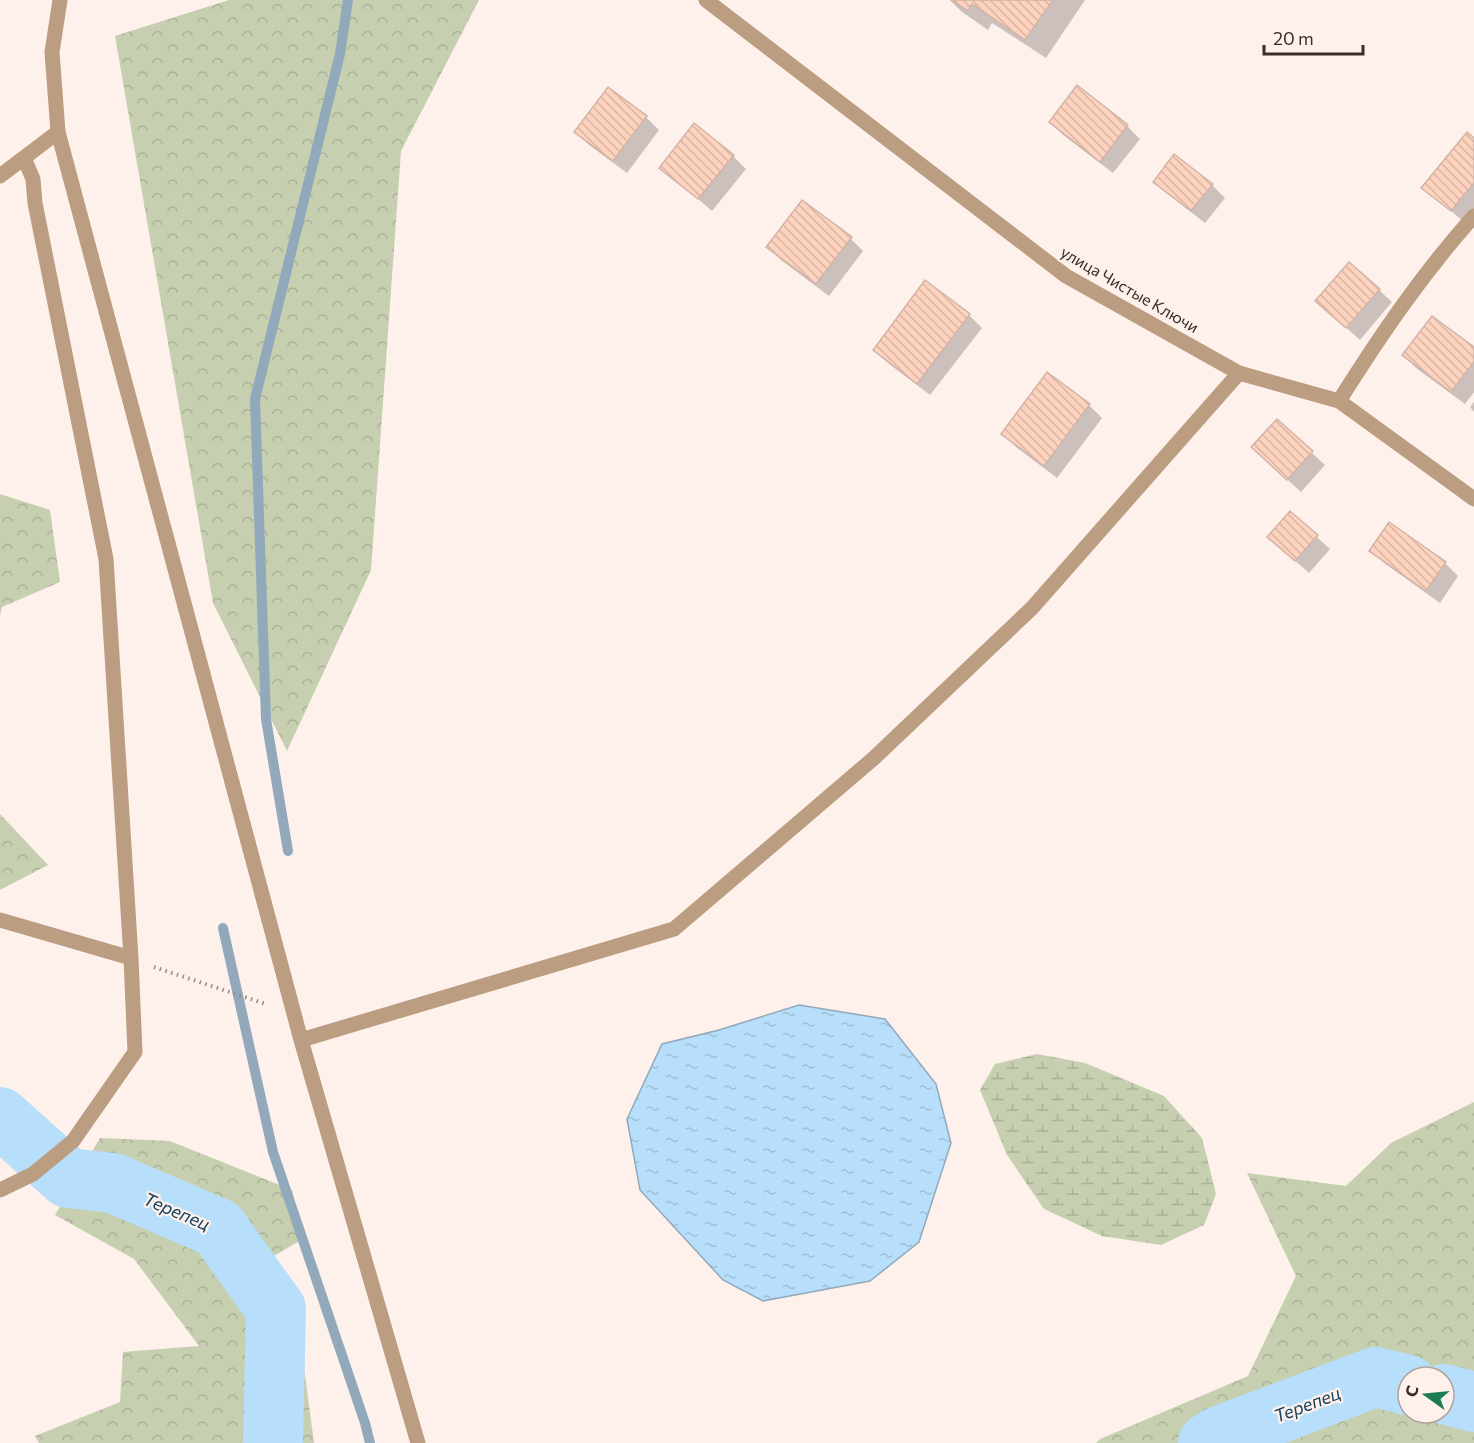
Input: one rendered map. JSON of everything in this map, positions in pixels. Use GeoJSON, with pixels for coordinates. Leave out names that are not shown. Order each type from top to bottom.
{"type":"FeatureCollection","features":[{"type":"Feature","properties":{"kind":"street"},"geometry":{"type":"LineString","coordinates":[[60,0],[52,52],[58,132],[293,1011],[418,1443]]}},
{"type":"Feature","properties":{"kind":"street","name":"улица Чистые Ключи"},"geometry":{"type":"LineString","coordinates":[[706,0],[1066,276],[1239,373],[1339,401],[1474,499]]}},
{"type":"Feature","properties":{"kind":"street"},"geometry":{"type":"LineString","coordinates":[[0,176],[58,132]]}},
{"type":"Feature","properties":{"kind":"street"},"geometry":{"type":"LineString","coordinates":[[0,1190],[33,1174],[73,1142],[135,1052],[106,559],[35,203],[33,179],[24,158]]}},
{"type":"Feature","properties":{"kind":"street"},"geometry":{"type":"LineString","coordinates":[[1339,401],[1375,344],[1439,254],[1474,216]]}},
{"type":"Feature","properties":{"kind":"street"},"geometry":{"type":"LineString","coordinates":[[302,1040],[674,928],[874,758],[1032,608],[1239,373]]}},
{"type":"Feature","properties":{"kind":"street"},"geometry":{"type":"LineString","coordinates":[[0,920],[131,958]]}},
{"type":"Feature","properties":{"kind":"path"},"geometry":{"type":"LineString","coordinates":[[131,958],[252,1001],[293,1011]]}},
{"type":"Feature","properties":{"kind":"green space"},"geometry":{"type":"Polygon","coordinates":[[[229,0],[479,0],[401,151],[371,570],[287,751],[213,603],[115,36],[229,0]]]}},
{"type":"Feature","properties":{"kind":"green space"},"geometry":{"type":"Polygon","coordinates":[[[0,494],[50,510],[60,582],[2,607],[0,616],[0,494]]]}},
{"type":"Feature","properties":{"kind":"green space"},"geometry":{"type":"Polygon","coordinates":[[[0,814],[48,865],[0,890],[0,814]]]}},
{"type":"Feature","properties":{"kind":"green space"},"geometry":{"type":"Polygon","coordinates":[[[1037,1054],[1085,1063],[1164,1096],[1202,1138],[1216,1194],[1204,1225],[1161,1245],[1102,1236],[1044,1209],[1007,1155],[980,1090],[995,1064],[1037,1054]]]}},
{"type":"Feature","properties":{"kind":"green space"},"geometry":{"type":"Polygon","coordinates":[[[1474,1102],[1474,1443],[1096,1443],[1100,1439],[1248,1376],[1296,1276],[1247,1173],[1346,1186],[1391,1143],[1474,1102]]]}},
{"type":"Feature","properties":{"kind":"green space"},"geometry":{"type":"Polygon","coordinates":[[[100,1138],[170,1141],[292,1190],[303,1239],[267,1260],[296,1308],[314,1443],[39,1443],[35,1436],[120,1402],[123,1352],[199,1346],[134,1259],[55,1215],[100,1138]]]}},
{"type":"Feature","properties":{"kind":"water"},"geometry":{"type":"Polygon","coordinates":[[[799,1005],[885,1019],[936,1084],[951,1143],[919,1242],[870,1281],[763,1301],[723,1280],[640,1190],[627,1119],[662,1044],[719,1030],[799,1005]]]}},
{"type":"Feature","properties":{"kind":"building"},"geometry":{"type":"Polygon","coordinates":[[[951,0],[1053,0],[1025,40],[972,4],[968,11],[951,0]]]}},
{"type":"Feature","properties":{"kind":"building"},"geometry":{"type":"Polygon","coordinates":[[[1077,85],[1128,125],[1100,162],[1049,122],[1077,85]]]}},
{"type":"Feature","properties":{"kind":"building"},"geometry":{"type":"Polygon","coordinates":[[[608,87],[647,116],[613,161],[574,132],[608,87]]]}},
{"type":"Feature","properties":{"kind":"building"},"geometry":{"type":"Polygon","coordinates":[[[694,123],[734,155],[698,199],[659,168],[694,123]]]}},
{"type":"Feature","properties":{"kind":"building"},"geometry":{"type":"Polygon","coordinates":[[[1467,132],[1474,138],[1474,183],[1451,211],[1421,188],[1467,132]]]}},
{"type":"Feature","properties":{"kind":"building"},"geometry":{"type":"Polygon","coordinates":[[[1174,154],[1213,184],[1191,211],[1153,182],[1174,154]]]}},
{"type":"Feature","properties":{"kind":"building"},"geometry":{"type":"Polygon","coordinates":[[[802,200],[852,237],[816,284],[766,247],[802,200]]]}},
{"type":"Feature","properties":{"kind":"building"},"geometry":{"type":"Polygon","coordinates":[[[1349,262],[1380,289],[1346,328],[1315,301],[1349,262]]]}},
{"type":"Feature","properties":{"kind":"building"},"geometry":{"type":"Polygon","coordinates":[[[925,280],[970,314],[917,384],[873,350],[925,280]]]}},
{"type":"Feature","properties":{"kind":"building"},"geometry":{"type":"Polygon","coordinates":[[[1432,316],[1474,347],[1474,362],[1451,392],[1402,355],[1432,316]]]}},
{"type":"Feature","properties":{"kind":"building"},"geometry":{"type":"Polygon","coordinates":[[[1047,372],[1090,404],[1044,466],[1001,434],[1047,372]]]}},
{"type":"Feature","properties":{"kind":"building"},"geometry":{"type":"Polygon","coordinates":[[[1277,419],[1313,451],[1287,480],[1251,447],[1277,419]]]}},
{"type":"Feature","properties":{"kind":"building"},"geometry":{"type":"Polygon","coordinates":[[[1290,511],[1318,535],[1295,561],[1267,537],[1290,511]]]}},
{"type":"Feature","properties":{"kind":"building"},"geometry":{"type":"Polygon","coordinates":[[[1389,522],[1446,562],[1426,591],[1369,551],[1389,522]]]}},
{"type":"Feature","properties":{"kind":"waterway"},"geometry":{"type":"LineString","coordinates":[[288,851],[266,719],[255,399],[340,54],[348,0]]}},
{"type":"Feature","properties":{"kind":"waterway"},"geometry":{"type":"LineString","coordinates":[[223,928],[273,1152],[370,1443]]}},
{"type":"Feature","properties":{"kind":"waterway","name":"Терепец"},"geometry":{"type":"LineString","coordinates":[[0,1117],[68,1178],[113,1183],[218,1228],[276,1309],[273,1443]]}},
{"type":"Feature","properties":{"kind":"waterway","name":"Терепец"},"geometry":{"type":"LineString","coordinates":[[1208,1443],[1219,1436],[1375,1377],[1396,1382]]}},
{"type":"Feature","properties":{"kind":"waterway","name":"Терепец"},"geometry":{"type":"LineString","coordinates":[[1456,1397],[1474,1402]]}}]}
